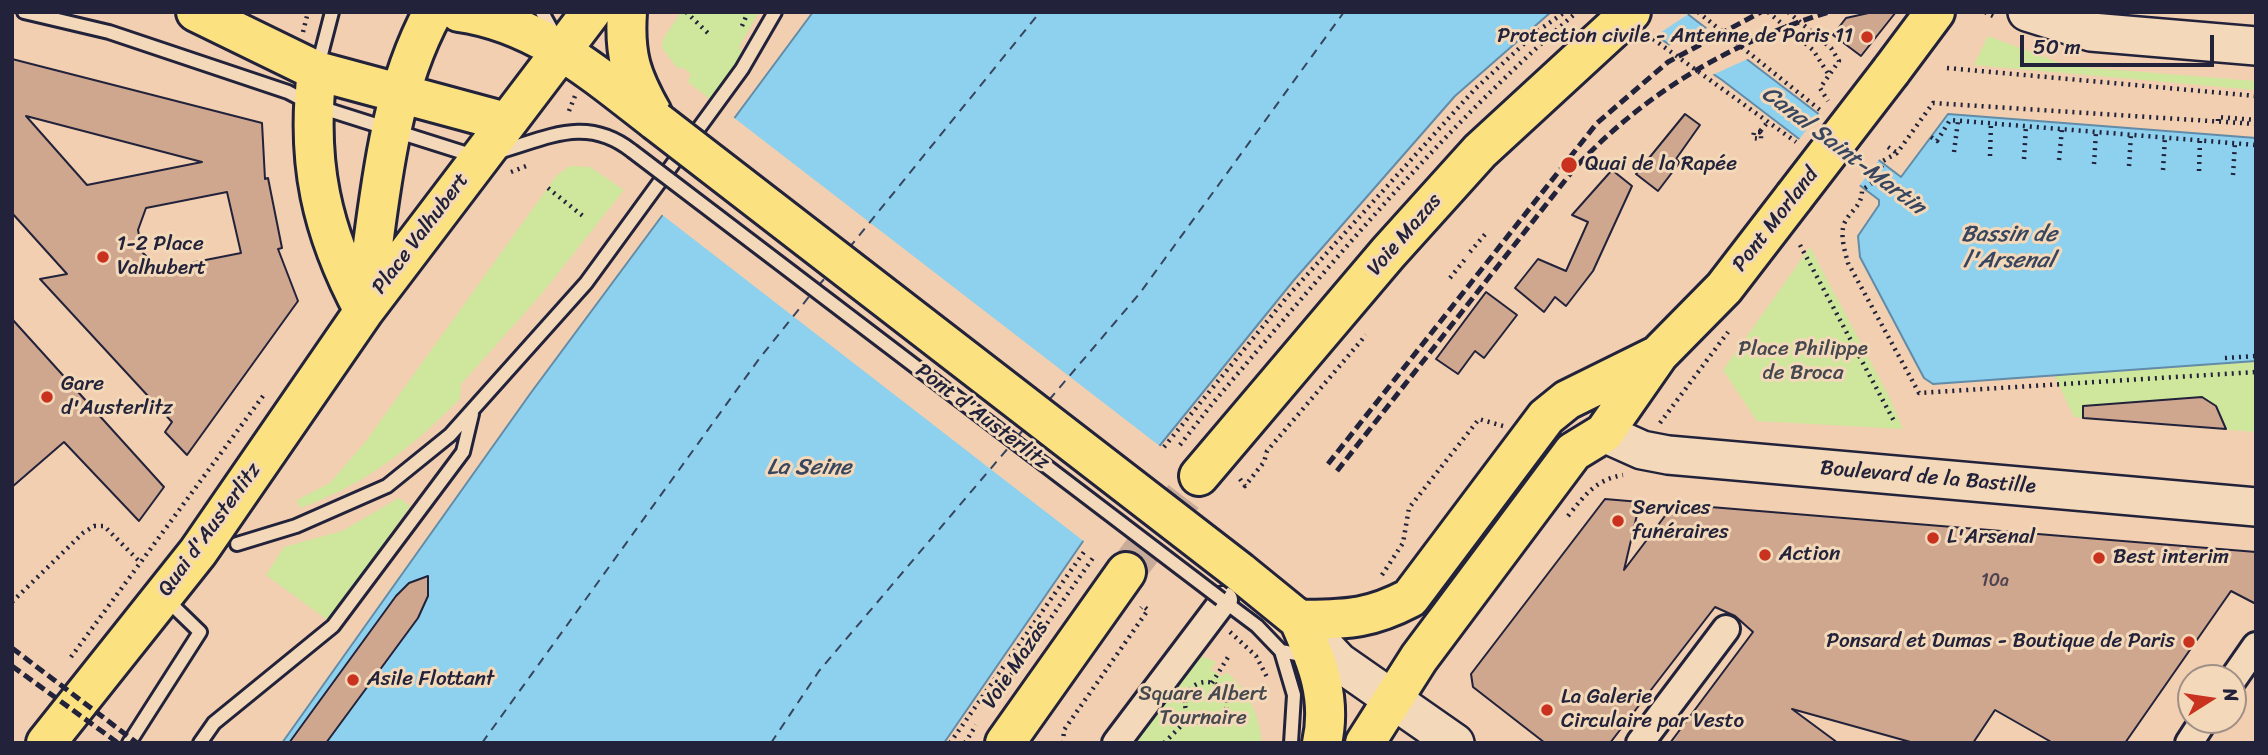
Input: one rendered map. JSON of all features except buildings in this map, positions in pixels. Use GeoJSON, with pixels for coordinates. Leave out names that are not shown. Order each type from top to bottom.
{"type":"FeatureCollection","features":[{"type":"Feature","properties":{"kind":"main road","name":"Place Valhubert"},"geometry":{"type":"LineString","coordinates":[[196,12],[315,88],[397,113],[506,122]]}},
{"type":"Feature","properties":{"kind":"main road","name":"Place Valhubert"},"geometry":{"type":"LineString","coordinates":[[364,311],[397,113],[414,53],[433,12]]}},
{"type":"Feature","properties":{"kind":"main road"},"geometry":{"type":"LineString","coordinates":[[459,12],[513,26],[563,50],[656,121]]}},
{"type":"Feature","properties":{"kind":"main road","name":"Place Valhubert"},"geometry":{"type":"LineString","coordinates":[[364,311],[591,12]]}},
{"type":"Feature","properties":{"kind":"main road"},"geometry":{"type":"LineString","coordinates":[[627,12],[625,45],[629,66],[656,121]]}},
{"type":"Feature","properties":{"kind":"main road","name":"Pont Morland"},"geometry":{"type":"LineString","coordinates":[[1659,354],[1724,288],[1935,12]]}},
{"type":"Feature","properties":{"kind":"main road"},"geometry":{"type":"LineString","coordinates":[[2027,12],[2091,32],[2256,46]]}},
{"type":"Feature","properties":{"kind":"main road","name":"Voie Mazas"},"geometry":{"type":"LineString","coordinates":[[1199,476],[1388,253],[1480,151],[1637,22]]}},
{"type":"Feature","properties":{"kind":"main road","name":"Place Valhubert"},"geometry":{"type":"LineString","coordinates":[[315,88],[317,190],[336,253],[364,311]]}},
{"type":"Feature","properties":{"kind":"main road","name":"Pont d'Austerlitz"},"geometry":{"type":"LineString","coordinates":[[656,121],[1229,590],[1319,654]]}},
{"type":"Feature","properties":{"kind":"main road","name":"Quai d'Austerlitz"},"geometry":{"type":"LineString","coordinates":[[46,743],[208,538],[364,311]]}},
{"type":"Feature","properties":{"kind":"main road"},"geometry":{"type":"LineString","coordinates":[[1365,743],[1419,658],[1573,452],[1604,433],[1659,354]]}},
{"type":"Feature","properties":{"kind":"main road"},"geometry":{"type":"LineString","coordinates":[[1319,654],[1372,600],[1410,598],[1546,417],[1567,400],[1659,354]]}},
{"type":"Feature","properties":{"kind":"main road","name":"Boulevard de la Bastille"},"geometry":{"type":"LineString","coordinates":[[1604,433],[1642,450],[1668,455],[2256,507]]}},
{"type":"Feature","properties":{"kind":"main road","name":"Voie Mazas"},"geometry":{"type":"LineString","coordinates":[[993,731],[1110,564]]}},
{"type":"Feature","properties":{"kind":"main road"},"geometry":{"type":"LineString","coordinates":[[1319,654],[1393,699],[1455,743]]}},
{"type":"Feature","properties":{"kind":"main road"},"geometry":{"type":"LineString","coordinates":[[1319,654],[1327,704],[1322,743]]}},
{"type":"Feature","properties":{"kind":"street"},"geometry":{"type":"LineString","coordinates":[[1116,743],[1229,590]]}},
{"type":"Feature","properties":{"kind":"street"},"geometry":{"type":"LineString","coordinates":[[1640,743],[1726,629]]}},
{"type":"Feature","properties":{"kind":"street"},"geometry":{"type":"LineString","coordinates":[[2243,664],[2256,646]]}},
{"type":"Feature","properties":{"kind":"lane"},"geometry":{"type":"LineString","coordinates":[[24,12],[109,32],[288,92],[315,88]]}},
{"type":"Feature","properties":{"kind":"lane","name":"Place Valhubert"},"geometry":{"type":"LineString","coordinates":[[315,88],[332,12]]}},
{"type":"Feature","properties":{"kind":"lane"},"geometry":{"type":"LineString","coordinates":[[542,12],[563,50]]}},
{"type":"Feature","properties":{"kind":"lane"},"geometry":{"type":"LineString","coordinates":[[237,544],[296,526],[387,486],[450,435],[586,283],[742,69],[775,12]]}},
{"type":"Feature","properties":{"kind":"lane","name":"Place Valhubert"},"geometry":{"type":"LineString","coordinates":[[397,113],[478,158],[581,130],[611,136],[632,151]]}},
{"type":"Feature","properties":{"kind":"lane","name":"Pont d'Austerlitz"},"geometry":{"type":"LineString","coordinates":[[632,151],[1229,590]]}},
{"type":"Feature","properties":{"kind":"lane"},"geometry":{"type":"LineString","coordinates":[[200,743],[214,723],[333,626],[463,452],[472,413]]}},
{"type":"Feature","properties":{"kind":"lane"},"geometry":{"type":"LineString","coordinates":[[129,743],[200,632],[163,596]]}},
{"type":"Feature","properties":{"kind":"lane"},"geometry":{"type":"LineString","coordinates":[[1291,743],[1294,695],[1319,654]]}},
{"type":"Feature","properties":{"kind":"path"},"geometry":{"type":"LineString","coordinates":[[686,12],[710,35]]}},
{"type":"Feature","properties":{"kind":"path"},"geometry":{"type":"LineString","coordinates":[[1164,447],[1287,297],[1475,89],[1539,30],[1565,12]]}},
{"type":"Feature","properties":{"kind":"path"},"geometry":{"type":"LineString","coordinates":[[1560,27],[1577,12]]}},
{"type":"Feature","properties":{"kind":"path"},"geometry":{"type":"LineString","coordinates":[[1698,12],[1821,111]]}},
{"type":"Feature","properties":{"kind":"path"},"geometry":{"type":"LineString","coordinates":[[1768,12],[1813,50],[1829,75]]}},
{"type":"Feature","properties":{"kind":"path"},"geometry":{"type":"LineString","coordinates":[[1788,12],[1831,48],[1839,61],[1820,88],[1828,101]]}},
{"type":"Feature","properties":{"kind":"path"},"geometry":{"type":"LineString","coordinates":[[1637,22],[1797,143]]}},
{"type":"Feature","properties":{"kind":"path"},"geometry":{"type":"LineString","coordinates":[[1947,68],[2256,96]]}},
{"type":"Feature","properties":{"kind":"path"},"geometry":{"type":"LineString","coordinates":[[569,111],[576,93]]}},
{"type":"Feature","properties":{"kind":"path"},"geometry":{"type":"LineString","coordinates":[[2256,122],[2218,117],[2218,121],[1933,103],[1897,153],[1883,159],[1878,179],[1860,191],[1861,202],[1844,225],[1843,246],[1848,263],[1919,393],[2256,372]]}},
{"type":"Feature","properties":{"kind":"path"},"geometry":{"type":"LineString","coordinates":[[1931,137],[1937,141],[1951,120],[2256,145]]}},
{"type":"Feature","properties":{"kind":"path"},"geometry":{"type":"LineString","coordinates":[[1954,152],[1958,121]]}},
{"type":"Feature","properties":{"kind":"path"},"geometry":{"type":"LineString","coordinates":[[1755,141],[1761,140],[1761,133],[1754,132],[1753,138],[1760,139],[1761,131],[1768,122]]}},
{"type":"Feature","properties":{"kind":"path"},"geometry":{"type":"LineString","coordinates":[[1990,156],[1991,123]]}},
{"type":"Feature","properties":{"kind":"path"},"geometry":{"type":"LineString","coordinates":[[2024,159],[2026,126]]}},
{"type":"Feature","properties":{"kind":"path"},"geometry":{"type":"LineString","coordinates":[[2059,160],[2062,129]]}},
{"type":"Feature","properties":{"kind":"path"},"geometry":{"type":"LineString","coordinates":[[2094,164],[2096,132]]}},
{"type":"Feature","properties":{"kind":"path"},"geometry":{"type":"LineString","coordinates":[[2129,166],[2131,134]]}},
{"type":"Feature","properties":{"kind":"path"},"geometry":{"type":"LineString","coordinates":[[2163,170],[2165,137]]}},
{"type":"Feature","properties":{"kind":"path"},"geometry":{"type":"LineString","coordinates":[[2199,171],[2200,140]]}},
{"type":"Feature","properties":{"kind":"path"},"geometry":{"type":"LineString","coordinates":[[2233,175],[2235,143]]}},
{"type":"Feature","properties":{"kind":"path"},"geometry":{"type":"LineString","coordinates":[[1888,147],[1897,153]]}},
{"type":"Feature","properties":{"kind":"path"},"geometry":{"type":"LineString","coordinates":[[548,188],[584,217]]}},
{"type":"Feature","properties":{"kind":"path"},"geometry":{"type":"LineString","coordinates":[[1470,252],[1487,232]]}},
{"type":"Feature","properties":{"kind":"path"},"geometry":{"type":"LineString","coordinates":[[1800,245],[1895,423]]}},
{"type":"Feature","properties":{"kind":"path"},"geometry":{"type":"LineString","coordinates":[[1450,278],[1466,258]]}},
{"type":"Feature","properties":{"kind":"path"},"geometry":{"type":"LineString","coordinates":[[1239,481],[1245,486],[1264,462],[1267,451],[1366,335]]}},
{"type":"Feature","properties":{"kind":"path"},"geometry":{"type":"LineString","coordinates":[[2225,358],[2256,356]]}},
{"type":"Feature","properties":{"kind":"path"},"geometry":{"type":"LineString","coordinates":[[1657,428],[1673,404]]}},
{"type":"Feature","properties":{"kind":"path","name":"Quai d'Austerlitz"},"geometry":{"type":"LineString","coordinates":[[106,609],[252,411]]}},
{"type":"Feature","properties":{"kind":"path"},"geometry":{"type":"LineString","coordinates":[[1372,600],[1403,543],[1409,508],[1479,419],[1516,430]]}},
{"type":"Feature","properties":{"kind":"path"},"geometry":{"type":"LineString","coordinates":[[12,602],[83,533],[94,526],[104,526],[141,563]]}},
{"type":"Feature","properties":{"kind":"path"},"geometry":{"type":"LineString","coordinates":[[950,743],[1086,549]]}},
{"type":"Feature","properties":{"kind":"path","name":"Voie Mazas"},"geometry":{"type":"LineString","coordinates":[[995,697],[1110,564]]}},
{"type":"Feature","properties":{"kind":"path"},"geometry":{"type":"LineString","coordinates":[[1063,743],[1064,730],[1148,610],[1143,606]]}},
{"type":"Feature","properties":{"kind":"path"},"geometry":{"type":"LineString","coordinates":[[1212,683],[1230,654]]}},
{"type":"Feature","properties":{"kind":"path"},"geometry":{"type":"LineString","coordinates":[[1200,683],[1212,683],[1223,691],[1226,698],[1222,718],[1202,724],[1189,717],[1185,700],[1190,689],[1200,683]]}},
{"type":"Feature","properties":{"kind":"path"},"geometry":{"type":"LineString","coordinates":[[1164,743],[1189,717]]}},
{"type":"Feature","properties":{"kind":"path","name":"Voie Mazas"},"geometry":{"type":"LineString","coordinates":[[964,743],[993,731]]}},
{"type":"Feature","properties":{"kind":"green space"},"geometry":{"type":"Polygon","coordinates":[[[681,12],[759,12],[739,47],[743,53],[710,99],[688,82],[691,74],[682,67],[678,69],[662,48],[663,39],[681,12]]]}},
{"type":"Feature","properties":{"kind":"green space"},"geometry":{"type":"Polygon","coordinates":[[[1988,36],[2068,66],[2256,81],[2256,90],[1974,65],[1988,36]]]}},
{"type":"Feature","properties":{"kind":"green space"},"geometry":{"type":"Polygon","coordinates":[[[570,166],[590,167],[624,190],[539,297],[461,384],[460,399],[423,434],[368,476],[300,508],[297,500],[330,483],[366,441],[557,175],[570,166]]]}},
{"type":"Feature","properties":{"kind":"green space","name":"Place Philippe de Broca"},"geometry":{"type":"Polygon","coordinates":[[[1810,247],[1891,400],[1903,429],[1757,421],[1723,370],[1810,247]]]}},
{"type":"Feature","properties":{"kind":"green space"},"geometry":{"type":"Polygon","coordinates":[[[2256,361],[2256,432],[2074,417],[2054,375],[2256,361]]]}},
{"type":"Feature","properties":{"kind":"green space"},"geometry":{"type":"Polygon","coordinates":[[[399,498],[410,506],[329,621],[266,575],[284,547],[342,531],[399,498]]]}},
{"type":"Feature","properties":{"kind":"green space","name":"Square Albert Tournaire"},"geometry":{"type":"Polygon","coordinates":[[[1203,657],[1216,662],[1211,670],[1223,677],[1226,672],[1246,695],[1258,722],[1262,743],[1131,743],[1192,661],[1203,657]]]}},
{"type":"Feature","properties":{"kind":"water","name":"La Seine"},"geometry":{"type":"Polygon","coordinates":[[[813,12],[1551,12],[1455,96],[1294,280],[1088,534],[944,743],[282,743],[530,394],[813,12]]]}},
{"type":"Feature","properties":{"kind":"water","name":"Bassin de l'Arsenal"},"geometry":{"type":"Polygon","coordinates":[[[1685,12],[1901,177],[1948,114],[2256,138],[2256,361],[1933,384],[1924,378],[1860,257],[1858,236],[1879,205],[1879,200],[1722,80],[1634,21],[1685,12]]]}},
{"type":"Feature","properties":{"kind":"pier"},"geometry":{"type":"Polygon","coordinates":[[[1616,12],[1690,13],[1654,37],[1616,12]]]}},
{"type":"Feature","properties":{"kind":"pier"},"geometry":{"type":"Polygon","coordinates":[[[1709,27],[1750,58],[1710,76],[1668,46],[1709,27]]]}},
{"type":"Feature","properties":{"kind":"pier"},"geometry":{"type":"Polygon","coordinates":[[[1821,111],[1881,157],[1857,189],[1797,142],[1821,111]]]}},
{"type":"Feature","properties":{"kind":"pier"},"geometry":{"type":"Polygon","coordinates":[[[733,117],[1161,447],[1086,543],[661,214],[733,117]]]}},
{"type":"Feature","properties":{"kind":"ferry route"},"geometry":{"type":"LineString","coordinates":[[849,248],[1040,12]]}},
{"type":"Feature","properties":{"kind":"ferry route"},"geometry":{"type":"LineString","coordinates":[[1049,400],[1140,293],[1344,12]]}},
{"type":"Feature","properties":{"kind":"ferry route"},"geometry":{"type":"LineString","coordinates":[[818,286],[826,277]]}},
{"type":"Feature","properties":{"kind":"ferry route"},"geometry":{"type":"LineString","coordinates":[[482,743],[759,359],[812,293]]}},
{"type":"Feature","properties":{"kind":"ferry route"},"geometry":{"type":"LineString","coordinates":[[1017,437],[1025,428]]}},
{"type":"Feature","properties":{"kind":"ferry route"},"geometry":{"type":"LineString","coordinates":[[771,743],[819,671],[1009,447]]}},
{"type":"Feature","properties":{"kind":"tunnel"},"geometry":{"type":"LineString","coordinates":[[1126,572],[1199,476]]}},
{"type":"Feature","properties":{"kind":"railway"},"geometry":{"type":"LineString","coordinates":[[1328,464],[1597,123],[1668,62],[1761,12]]}},
{"type":"Feature","properties":{"kind":"railway"},"geometry":{"type":"LineString","coordinates":[[1337,471],[1574,169],[1601,142],[1659,94],[1723,55],[1793,24],[1829,12]]}},
{"type":"Feature","properties":{"kind":"railway"},"geometry":{"type":"LineString","coordinates":[[12,648],[137,743]]}},
{"type":"Feature","properties":{"kind":"railway"},"geometry":{"type":"LineString","coordinates":[[12,666],[118,743]]}},
{"type":"Feature","properties":{"kind":"place","name":"Protection civile - Antenne de Paris 11"},"geometry":{"type":"Point","coordinates":[1867,37]}},
{"type":"Feature","properties":{"kind":"place","name":"Quai de la Rapée"},"geometry":{"type":"Point","coordinates":[1569,165]}},
{"type":"Feature","properties":{"kind":"place","name":"1-2 Place Valhubert"},"geometry":{"type":"Point","coordinates":[103,257]}},
{"type":"Feature","properties":{"kind":"place","name":"Gare d'Austerlitz"},"geometry":{"type":"Point","coordinates":[47,397]}},
{"type":"Feature","properties":{"kind":"place","name":"Services funéraires"},"geometry":{"type":"Point","coordinates":[1618,521]}},
{"type":"Feature","properties":{"kind":"place","name":"L'Arsenal"},"geometry":{"type":"Point","coordinates":[1933,538]}},
{"type":"Feature","properties":{"kind":"place","name":"Action"},"geometry":{"type":"Point","coordinates":[1765,555]}},
{"type":"Feature","properties":{"kind":"place","name":"Best interim"},"geometry":{"type":"Point","coordinates":[2099,558]}},
{"type":"Feature","properties":{"kind":"place","name":"Ponsard et Dumas - Boutique de Paris"},"geometry":{"type":"Point","coordinates":[2189,642]}},
{"type":"Feature","properties":{"kind":"place","name":"Asile Flottant"},"geometry":{"type":"Point","coordinates":[353,680]}},
{"type":"Feature","properties":{"kind":"place","name":"La Galerie Circulaire par Vesto"},"geometry":{"type":"Point","coordinates":[1547,710]}},
{"type":"Feature","properties":{"kind":"water label","name":"Canal Saint-Martin"},"geometry":{"type":"Point","coordinates":[1843,151]}}]}
